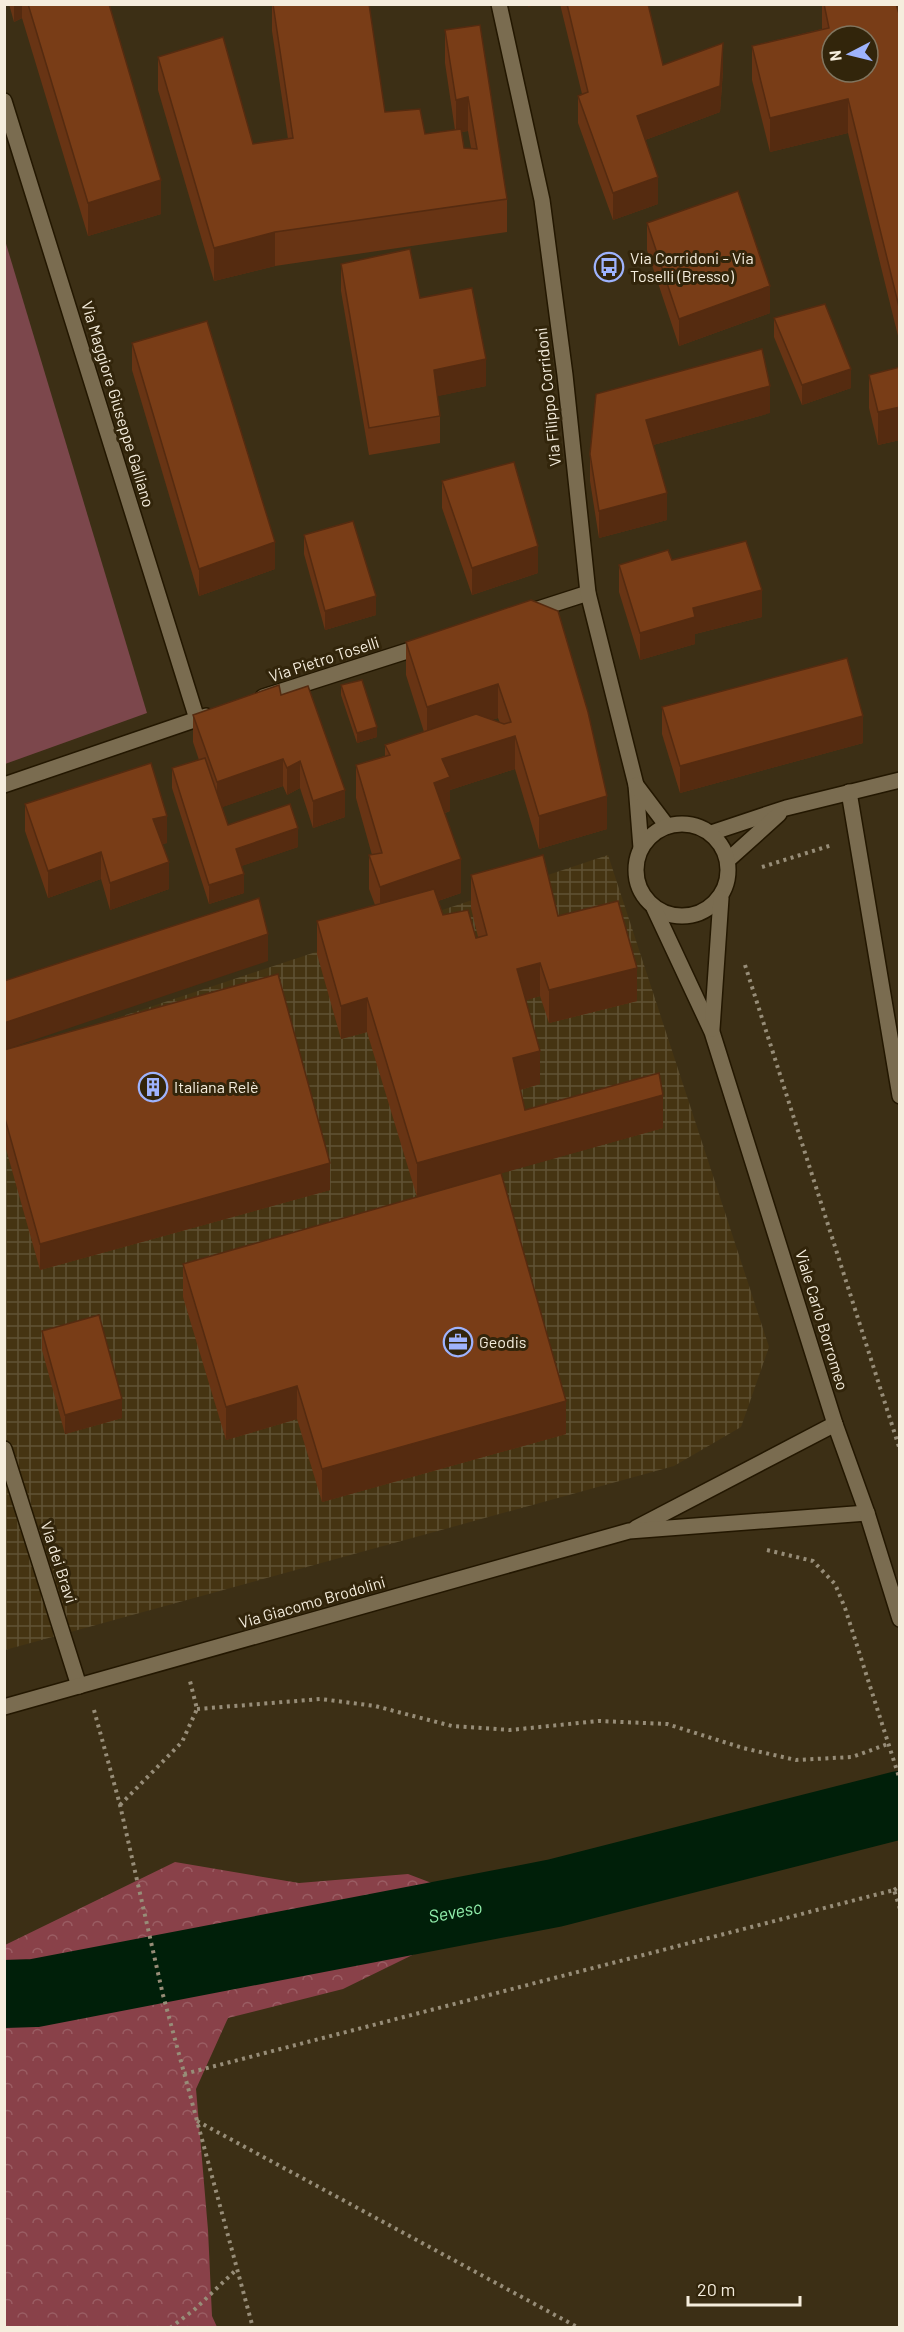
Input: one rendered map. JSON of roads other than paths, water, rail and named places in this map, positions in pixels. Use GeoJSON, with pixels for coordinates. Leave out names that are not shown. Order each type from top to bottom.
{"type":"FeatureCollection","features":[{"type":"Feature","properties":{"kind":"street","name":"Via Filippo Corridoni"},"geometry":{"type":"LineString","coordinates":[[499,4],[542,200],[563,363],[588,593],[636,785],[641,848]]}},
{"type":"Feature","properties":{"kind":"street","name":"Via Maggiore Giuseppe Galliano"},"geometry":{"type":"LineString","coordinates":[[4,101],[197,718]]}},
{"type":"Feature","properties":{"kind":"street"},"geometry":{"type":"LineString","coordinates":[[513,617],[588,593]]}},
{"type":"Feature","properties":{"kind":"street","name":"Via Pietro Toselli"},"geometry":{"type":"LineString","coordinates":[[254,700],[446,639]]}},
{"type":"Feature","properties":{"kind":"street"},"geometry":{"type":"LineString","coordinates":[[4,785],[220,711]]}},
{"type":"Feature","properties":{"kind":"street"},"geometry":{"type":"LineString","coordinates":[[711,833],[786,808],[900,780]]}},
{"type":"Feature","properties":{"kind":"street","name":"Via Filippo Corridoni"},"geometry":{"type":"LineString","coordinates":[[636,785],[668,826]]}},
{"type":"Feature","properties":{"kind":"street"},"geometry":{"type":"LineString","coordinates":[[849,792],[900,1096]]}},
{"type":"Feature","properties":{"kind":"street"},"geometry":{"type":"LineString","coordinates":[[728,860],[786,808]]}},
{"type":"Feature","properties":{"kind":"street"},"geometry":{"type":"LineString","coordinates":[[684,824],[700,827],[711,833],[722,845],[728,860],[728,883],[721,898],[709,909],[685,917],[669,916],[654,908],[643,896],[637,880],[636,864],[641,848],[653,833],[668,826],[684,824]]}},
{"type":"Feature","properties":{"kind":"street","name":"Viale Carlo Borromeo"},"geometry":{"type":"LineString","coordinates":[[712,1032],[721,898]]}},
{"type":"Feature","properties":{"kind":"street","name":"Viale Carlo Borromeo"},"geometry":{"type":"LineString","coordinates":[[654,908],[712,1032],[835,1424],[867,1513],[900,1619]]}},
{"type":"Feature","properties":{"kind":"street","name":"Via Giacomo Brodolini"},"geometry":{"type":"LineString","coordinates":[[629,1531],[835,1424]]}},
{"type":"Feature","properties":{"kind":"street","name":"Via dei Bravi"},"geometry":{"type":"LineString","coordinates":[[4,1449],[79,1686]]}},
{"type":"Feature","properties":{"kind":"street","name":"Via Giacomo Brodolini"},"geometry":{"type":"LineString","coordinates":[[4,1707],[629,1531],[867,1513]]}},
{"type":"Feature","properties":{"kind":"waterway","name":"Seveso"},"geometry":{"type":"LineString","coordinates":[[4,1994],[35,1993],[555,1893],[900,1805]]}},
{"type":"Feature","properties":{"kind":"place","name":"Via Corridoni - Via Toselli (Bresso)"},"geometry":{"type":"Point","coordinates":[609,267]}},
{"type":"Feature","properties":{"kind":"place","name":"Italiana Relè"},"geometry":{"type":"Point","coordinates":[153,1087]}},
{"type":"Feature","properties":{"kind":"place","name":"Geodis"},"geometry":{"type":"Point","coordinates":[458,1342]}}]}
